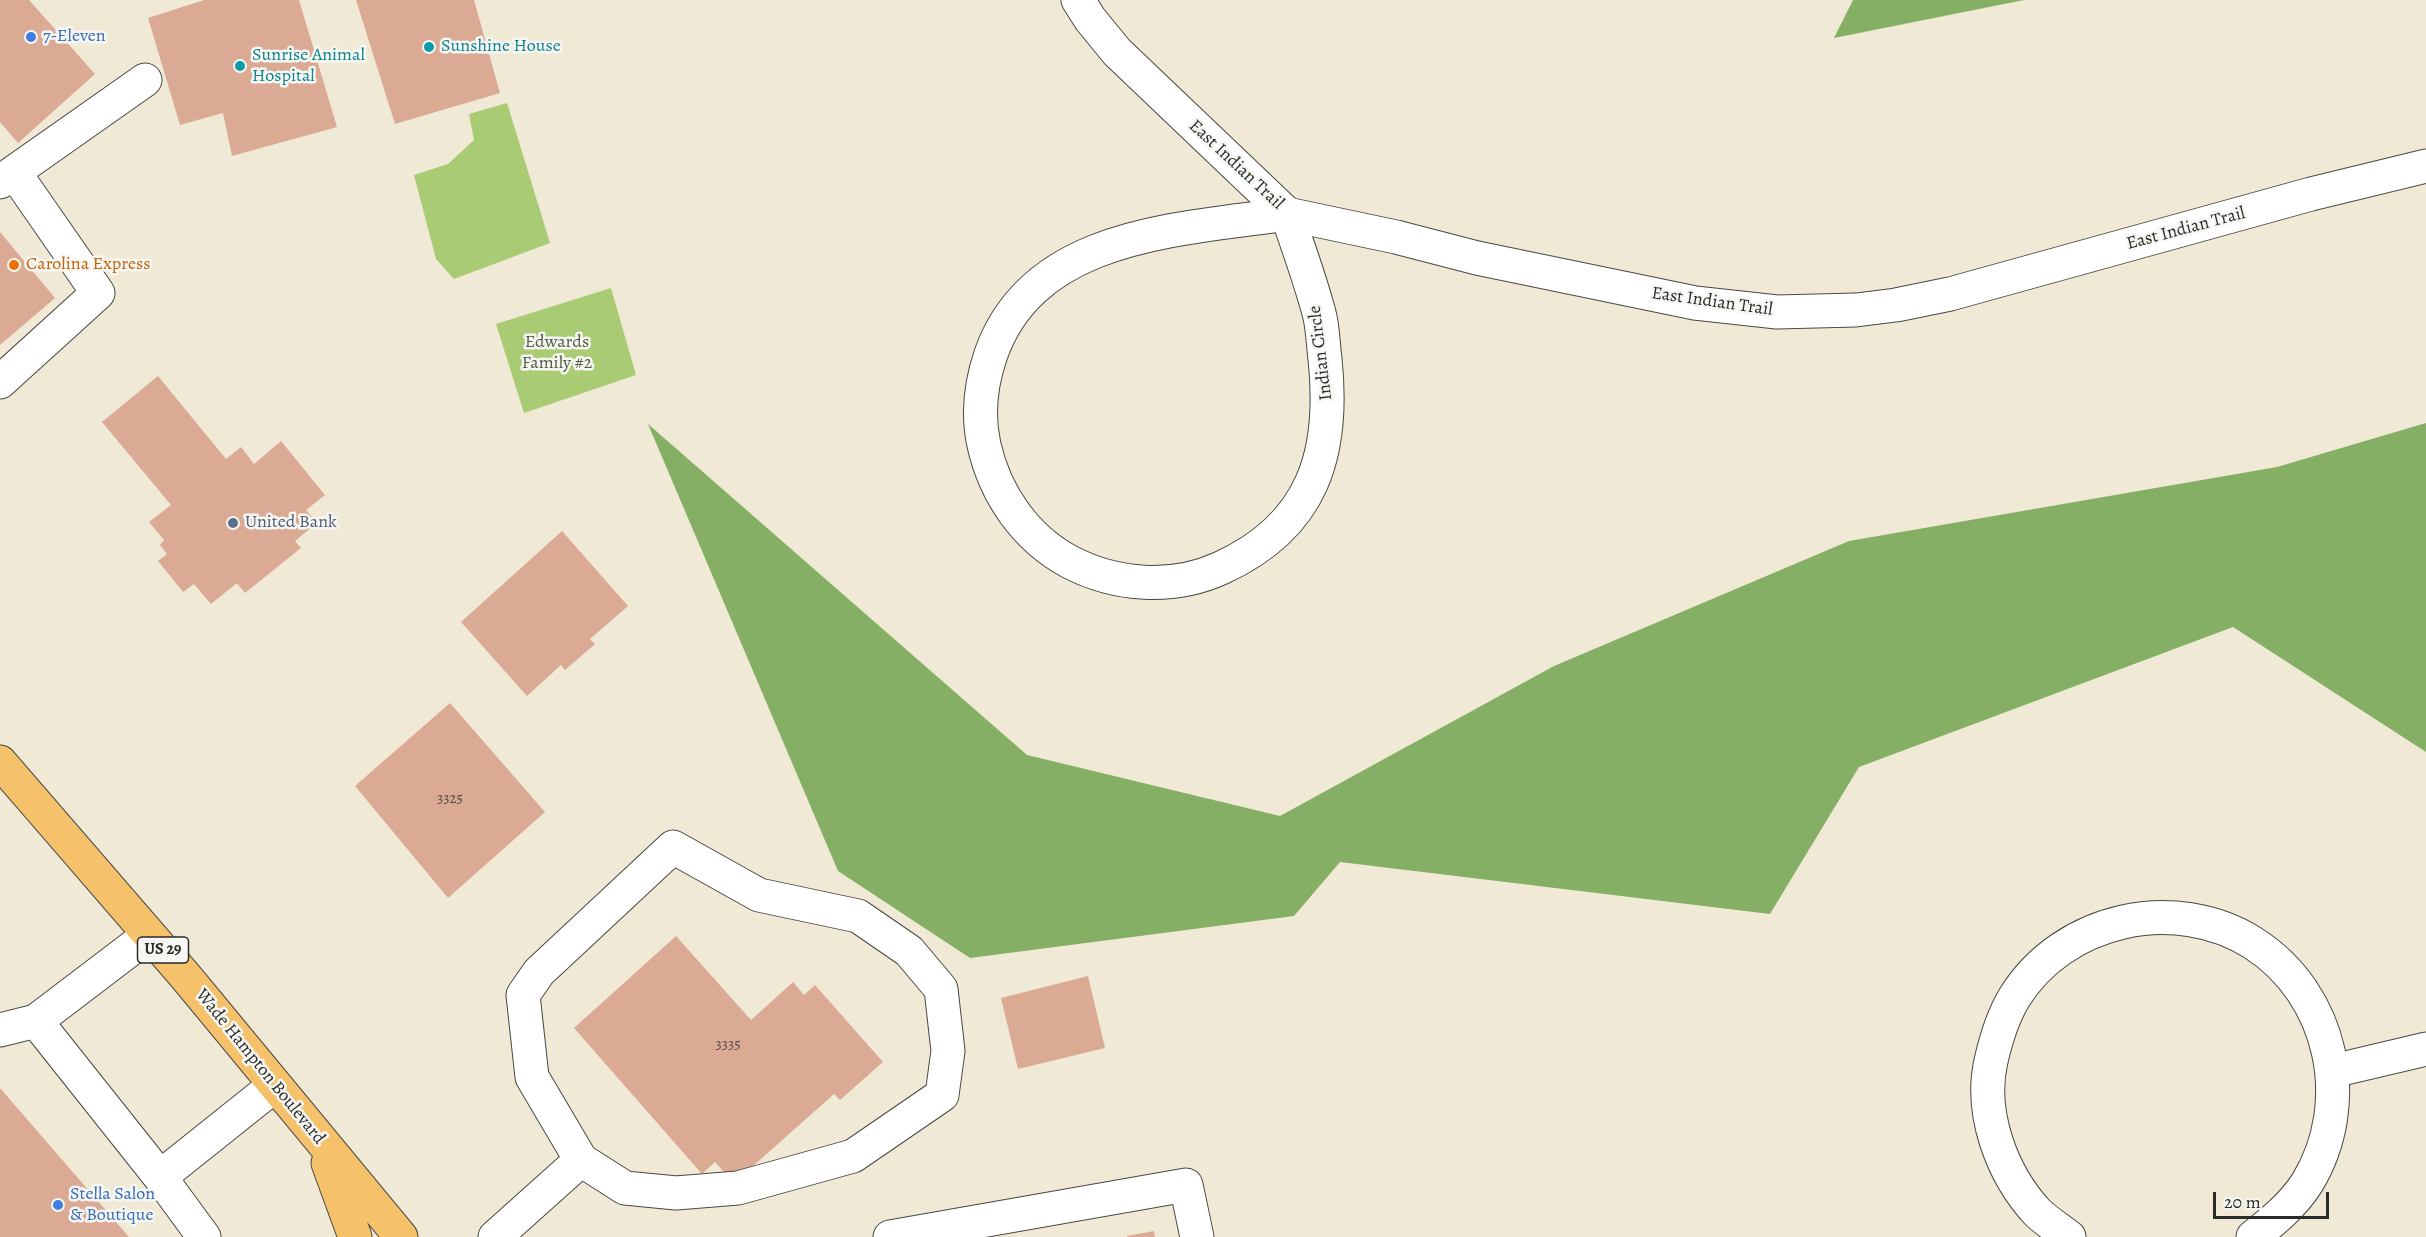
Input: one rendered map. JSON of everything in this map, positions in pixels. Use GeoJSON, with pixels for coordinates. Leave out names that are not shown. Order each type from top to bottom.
{"type":"FeatureCollection","features":[{"type":"Feature","properties":{"kind":"main road","name":"Wade Hampton Boulevard"},"geometry":{"type":"LineString","coordinates":[[0,762],[149,935],[400,1237]]}},
{"type":"Feature","properties":{"kind":"main road"},"geometry":{"type":"LineString","coordinates":[[321,1142],[355,1237]]}},
{"type":"Feature","properties":{"kind":"street","name":"East Indian Trail"},"geometry":{"type":"LineString","coordinates":[[1078,0],[1090,19],[1117,52],[1287,214],[1396,237],[1477,258],[1695,303],[1777,312],[1856,310],[1896,305],[1950,294],[2311,194],[2426,166]]}},
{"type":"Feature","properties":{"kind":"street"},"geometry":{"type":"LineString","coordinates":[[0,382],[98,293],[7,177],[145,80]]}},
{"type":"Feature","properties":{"kind":"street","name":"Indian Circle"},"geometry":{"type":"LineString","coordinates":[[1287,214],[1320,315],[1327,377],[1328,412],[1319,468],[1298,510],[1262,545],[1237,561],[1212,572],[1180,581],[1162,584],[1117,580],[1100,575],[1054,552],[1018,520],[1006,503],[989,466],[983,439],[980,407],[984,374],[995,342],[1012,313],[1050,275],[1085,254],[1128,239],[1287,214]]}},
{"type":"Feature","properties":{"kind":"street"},"geometry":{"type":"LineString","coordinates":[[673,847],[759,895],[858,916],[909,951],[941,988],[948,1051],[942,1095],[853,1156],[738,1188],[676,1193],[625,1188],[581,1160],[532,1077],[523,995],[539,972],[673,847]]}},
{"type":"Feature","properties":{"kind":"street"},"geometry":{"type":"LineString","coordinates":[[2069,1237],[2038,1212],[2014,1182],[1997,1147],[1989,1109],[1989,1070],[1998,1032],[2015,997],[2039,967],[2069,943],[2104,926],[2142,918],[2181,918],[2218,926],[2253,943],[2283,968],[2308,998],[2325,1033],[2333,1071],[2332,1110],[2324,1148],[2301,1191],[2283,1213],[2253,1237]]}},
{"type":"Feature","properties":{"kind":"street"},"geometry":{"type":"LineString","coordinates":[[0,1030],[36,1021],[149,935]]}},
{"type":"Feature","properties":{"kind":"street"},"geometry":{"type":"LineString","coordinates":[[36,1021],[160,1177],[204,1237]]}},
{"type":"Feature","properties":{"kind":"street"},"geometry":{"type":"LineString","coordinates":[[2333,1071],[2426,1049]]}},
{"type":"Feature","properties":{"kind":"street"},"geometry":{"type":"LineString","coordinates":[[160,1177],[274,1086]]}},
{"type":"Feature","properties":{"kind":"street"},"geometry":{"type":"LineString","coordinates":[[495,1237],[581,1160]]}},
{"type":"Feature","properties":{"kind":"street"},"geometry":{"type":"LineString","coordinates":[[890,1237],[1186,1185],[1197,1237]]}},
{"type":"Feature","properties":{"kind":"green space"},"geometry":{"type":"Polygon","coordinates":[[[1853,0],[2024,0],[1834,38],[1853,0]]]}},
{"type":"Feature","properties":{"kind":"green space"},"geometry":{"type":"Polygon","coordinates":[[[507,103],[550,243],[454,279],[436,259],[414,175],[448,164],[474,140],[469,114],[507,103]]]}},
{"type":"Feature","properties":{"kind":"green space","name":"Edwards Family #2"},"geometry":{"type":"Polygon","coordinates":[[[611,288],[636,375],[524,413],[496,324],[611,288]]]}},
{"type":"Feature","properties":{"kind":"green space"},"geometry":{"type":"Polygon","coordinates":[[[2426,423],[2426,752],[2233,627],[1859,767],[1770,914],[1340,862],[1294,916],[970,958],[838,871],[648,424],[1027,755],[1280,816],[1554,666],[1849,541],[2277,467],[2426,423]]]}},
{"type":"Feature","properties":{"kind":"building","name":"7-Eleven"},"geometry":{"type":"Polygon","coordinates":[[[0,0],[29,0],[95,74],[18,143],[0,122],[0,0]]]}},
{"type":"Feature","properties":{"kind":"building","name":"Sunrise Animal Hospital"},"geometry":{"type":"Polygon","coordinates":[[[204,0],[299,0],[337,127],[232,156],[223,113],[180,125],[148,18],[204,0]]]}},
{"type":"Feature","properties":{"kind":"building","name":"Sunshine House"},"geometry":{"type":"Polygon","coordinates":[[[356,0],[474,0],[500,93],[395,124],[356,0]]]}},
{"type":"Feature","properties":{"kind":"building","name":"Carolina Express"},"geometry":{"type":"Polygon","coordinates":[[[0,232],[55,298],[0,345],[0,232]]]}},
{"type":"Feature","properties":{"kind":"building","name":"United Bank"},"geometry":{"type":"Polygon","coordinates":[[[158,376],[226,459],[241,447],[254,464],[281,441],[325,495],[306,510],[317,523],[295,541],[301,548],[245,593],[237,583],[211,604],[194,584],[183,592],[158,561],[167,554],[160,545],[164,540],[149,522],[171,505],[102,422],[158,376]]]}},
{"type":"Feature","properties":{"kind":"building"},"geometry":{"type":"Polygon","coordinates":[[[562,531],[628,606],[590,639],[595,644],[565,670],[561,665],[527,696],[461,622],[562,531]]]}},
{"type":"Feature","properties":{"kind":"building"},"geometry":{"type":"Polygon","coordinates":[[[450,703],[545,812],[448,898],[355,786],[450,703]]]}},
{"type":"Feature","properties":{"kind":"building"},"geometry":{"type":"Polygon","coordinates":[[[676,936],[751,1020],[793,982],[804,995],[815,985],[883,1062],[840,1100],[834,1094],[734,1183],[715,1162],[702,1174],[574,1028],[676,936]]]}},
{"type":"Feature","properties":{"kind":"building"},"geometry":{"type":"Polygon","coordinates":[[[1088,976],[1105,1048],[1018,1069],[1001,998],[1088,976]]]}},
{"type":"Feature","properties":{"kind":"building"},"geometry":{"type":"Polygon","coordinates":[[[0,1088],[129,1237],[0,1237],[0,1088]]]}},
{"type":"Feature","properties":{"kind":"building"},"geometry":{"type":"Polygon","coordinates":[[[1154,1231],[1155,1237],[1127,1237],[1127,1236],[1154,1231]]]}},
{"type":"Feature","properties":{"kind":"place","name":"7-Eleven"},"geometry":{"type":"Point","coordinates":[31,37]}},
{"type":"Feature","properties":{"kind":"place","name":"Sunshine House"},"geometry":{"type":"Point","coordinates":[429,47]}},
{"type":"Feature","properties":{"kind":"place","name":"Sunrise Animal Hospital"},"geometry":{"type":"Point","coordinates":[240,66]}},
{"type":"Feature","properties":{"kind":"place","name":"Carolina Express"},"geometry":{"type":"Point","coordinates":[14,265]}},
{"type":"Feature","properties":{"kind":"place","name":"United Bank"},"geometry":{"type":"Point","coordinates":[233,523]}},
{"type":"Feature","properties":{"kind":"place","name":"Stella Salon & Boutique"},"geometry":{"type":"Point","coordinates":[58,1205]}}]}
